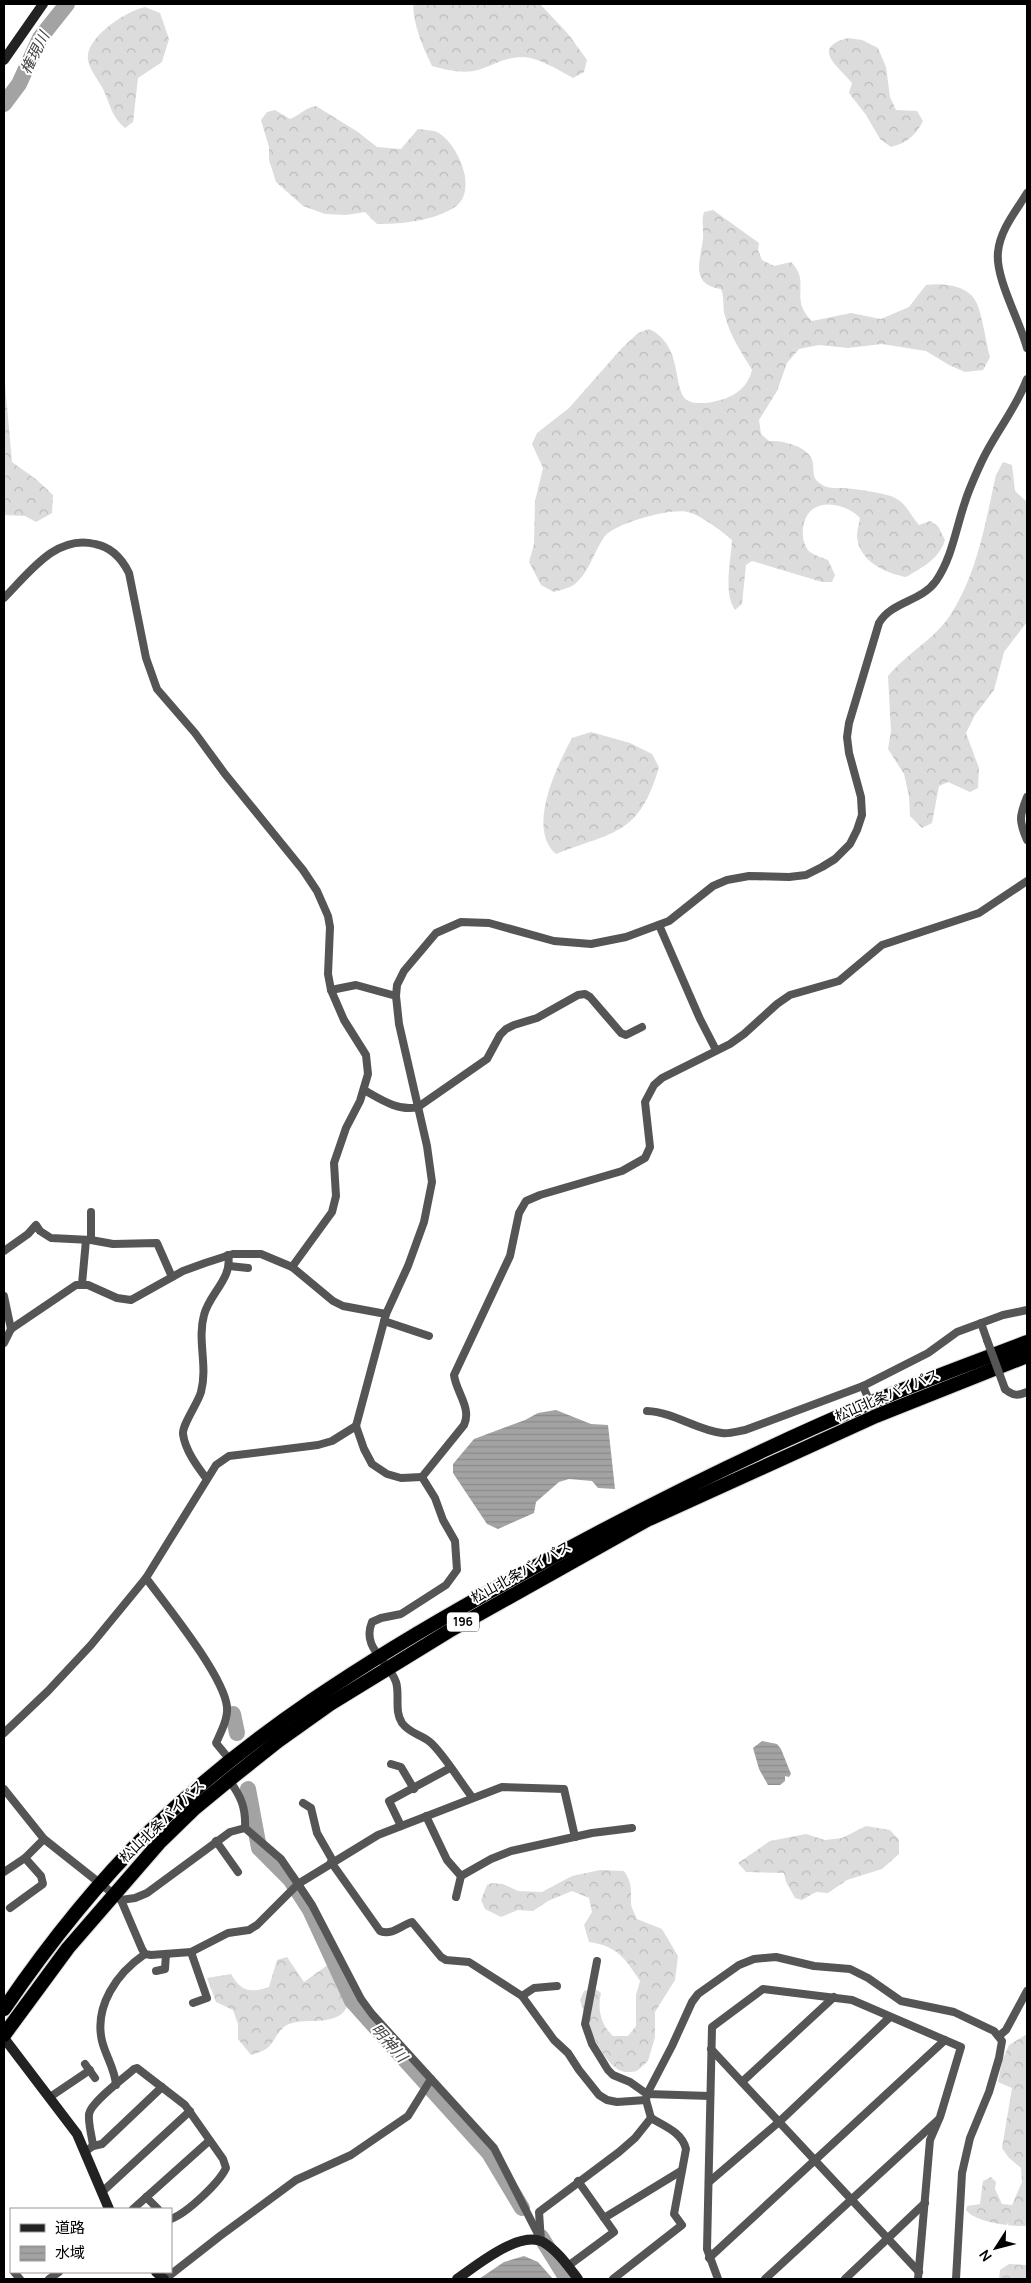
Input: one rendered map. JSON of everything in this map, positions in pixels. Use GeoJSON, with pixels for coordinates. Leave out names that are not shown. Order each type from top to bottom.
{"type":"FeatureCollection","features":[{"type":"Feature","properties":{"kind":"highway","name":"松山北条バイパス"},"geometry":{"type":"LineString","coordinates":[[4,2037],[68,1948],[117,1897],[160,1842],[195,1808],[285,1736],[387,1669],[512,1594],[647,1520],[873,1410],[1027,1342]]}},
{"type":"Feature","properties":{"kind":"highway","name":"松山北条バイパス"},"geometry":{"type":"LineString","coordinates":[[4,2009],[54,1939],[99,1884],[150,1832],[230,1760],[277,1725],[378,1656],[512,1579],[719,1471],[873,1410],[1027,1356]]}},
{"type":"Feature","properties":{"kind":"street"},"geometry":{"type":"LineString","coordinates":[[4,60],[43,4]]}},
{"type":"Feature","properties":{"kind":"street"},"geometry":{"type":"LineString","coordinates":[[1027,193],[1010,218],[998,252],[1001,279],[1022,328],[1027,348]]}},
{"type":"Feature","properties":{"kind":"street"},"geometry":{"type":"LineString","coordinates":[[1027,380],[982,461],[966,500],[948,557],[935,582],[916,598],[892,608],[879,623],[848,723],[849,753],[861,797],[862,816],[858,830],[850,844],[835,859],[806,875],[788,877],[749,876],[727,880],[713,886],[669,921],[610,941],[573,944],[528,935],[489,923],[461,922],[436,933],[404,971],[396,996],[399,1024],[431,1165],[430,1200],[408,1266],[385,1318],[356,1426],[364,1449],[372,1464],[387,1474],[401,1478],[422,1477],[464,1425],[468,1418],[455,1386],[454,1375],[510,1256],[519,1213],[526,1201],[540,1195],[622,1171],[645,1158],[650,1147],[645,1102],[654,1085],[672,1072],[744,1034],[777,1004],[790,995],[839,981],[882,945],[979,913],[1027,881]]}},
{"type":"Feature","properties":{"kind":"street"},"geometry":{"type":"LineString","coordinates":[[4,598],[48,555],[77,541],[97,544],[107,548],[124,562],[133,586],[146,658],[153,681],[165,700],[195,733],[224,774],[318,891],[326,910],[330,927],[328,974],[331,990],[344,1020],[366,1055],[368,1074],[364,1090],[334,1163],[336,1196],[332,1212],[292,1267]]}},
{"type":"Feature","properties":{"kind":"street"},"geometry":{"type":"LineString","coordinates":[[1027,797],[1020,813],[1020,821],[1027,840]]}},
{"type":"Feature","properties":{"kind":"street"},"geometry":{"type":"LineString","coordinates":[[659,925],[700,1019],[716,1050]]}},
{"type":"Feature","properties":{"kind":"street"},"geometry":{"type":"LineString","coordinates":[[331,990],[356,984],[396,996]]}},
{"type":"Feature","properties":{"kind":"street"},"geometry":{"type":"LineString","coordinates":[[364,1090],[395,1106],[418,1108],[487,1059],[496,1041],[506,1030],[514,1025],[537,1018],[578,995],[585,994],[590,997],[621,1033],[626,1035],[642,1027]]}},
{"type":"Feature","properties":{"kind":"street"},"geometry":{"type":"LineString","coordinates":[[82,1284],[91,1212]]}},
{"type":"Feature","properties":{"kind":"street"},"geometry":{"type":"LineString","coordinates":[[4,1252],[28,1234],[36,1225],[40,1231],[51,1238],[88,1240],[112,1244],[157,1243],[172,1277]]}},
{"type":"Feature","properties":{"kind":"street"},"geometry":{"type":"LineString","coordinates":[[4,1343],[11,1329],[76,1285],[82,1284],[117,1298],[131,1300],[183,1271],[233,1254],[261,1254],[292,1267],[333,1301],[343,1306],[385,1318],[429,1336]]}},
{"type":"Feature","properties":{"kind":"street"},"geometry":{"type":"LineString","coordinates":[[206,1478],[186,1444],[183,1430],[194,1410],[204,1378],[202,1346],[204,1314],[228,1266],[228,1255]]}},
{"type":"Feature","properties":{"kind":"street"},"geometry":{"type":"LineString","coordinates":[[228,1266],[248,1268]]}},
{"type":"Feature","properties":{"kind":"street"},"geometry":{"type":"LineString","coordinates":[[4,1296],[11,1329]]}},
{"type":"Feature","properties":{"kind":"street"},"geometry":{"type":"LineString","coordinates":[[647,1411],[663,1413],[709,1430],[725,1433],[746,1430],[863,1386],[928,1353],[957,1332],[1003,1315],[1027,1310]]}},
{"type":"Feature","properties":{"kind":"street"},"geometry":{"type":"LineString","coordinates":[[981,1323],[1005,1389],[1011,1395],[1018,1396],[1027,1392]]}},
{"type":"Feature","properties":{"kind":"street"},"geometry":{"type":"LineString","coordinates":[[863,1386],[873,1410]]}},
{"type":"Feature","properties":{"kind":"street"},"geometry":{"type":"LineString","coordinates":[[4,1733],[48,1692],[146,1578],[178,1528],[206,1478],[216,1466],[228,1456],[318,1445],[332,1440],[356,1426]]}},
{"type":"Feature","properties":{"kind":"street"},"geometry":{"type":"LineString","coordinates":[[422,1477],[435,1498],[443,1520],[456,1541],[457,1570],[446,1585],[400,1614],[372,1622],[368,1631],[369,1640],[396,1682],[398,1713],[401,1722],[414,1734],[430,1741],[472,1797]]}},
{"type":"Feature","properties":{"kind":"street"},"geometry":{"type":"LineString","coordinates":[[146,1578],[201,1654],[224,1694],[227,1708],[216,1743],[230,1760]]}},
{"type":"Feature","properties":{"kind":"street"},"geometry":{"type":"LineString","coordinates":[[391,1764],[401,1767],[414,1789]]}},
{"type":"Feature","properties":{"kind":"street"},"geometry":{"type":"LineString","coordinates":[[400,1826],[389,1801],[450,1768]]}},
{"type":"Feature","properties":{"kind":"street"},"geometry":{"type":"LineString","coordinates":[[229,1780],[243,1801],[246,1812],[245,1828]]}},
{"type":"Feature","properties":{"kind":"street"},"geometry":{"type":"LineString","coordinates":[[116,2085],[115,2074],[102,2041],[101,2014],[105,2001],[121,1974],[145,1954],[191,1952],[228,1933],[249,1930],[257,1926],[298,1884],[378,1835],[472,1797],[502,1787],[564,1789],[575,1837]]}},
{"type":"Feature","properties":{"kind":"street"},"geometry":{"type":"LineString","coordinates":[[4,1792],[44,1839],[117,1897],[145,1954]]}},
{"type":"Feature","properties":{"kind":"street"},"geometry":{"type":"LineString","coordinates":[[304,1803],[311,1808],[317,1832],[332,1862],[380,1931],[386,1934],[391,1933],[412,1922],[446,1960],[461,1959],[469,1962],[522,1996],[544,2027],[568,2053],[579,2070],[600,2095],[607,2100],[617,2102],[646,2097],[710,2096]]}},
{"type":"Feature","properties":{"kind":"street"},"geometry":{"type":"LineString","coordinates":[[426,1816],[447,1860],[462,1876]]}},
{"type":"Feature","properties":{"kind":"street"},"geometry":{"type":"LineString","coordinates":[[245,1828],[281,1859],[312,1904],[360,2000],[494,2148],[541,2241],[556,2251],[578,2279]]}},
{"type":"Feature","properties":{"kind":"street"},"geometry":{"type":"LineString","coordinates":[[117,1897],[135,1898],[147,1893],[230,1832],[245,1828]]}},
{"type":"Feature","properties":{"kind":"street"},"geometry":{"type":"LineString","coordinates":[[456,1897],[462,1876],[491,1859],[511,1851],[575,1837],[632,1828]]}},
{"type":"Feature","properties":{"kind":"street"},"geometry":{"type":"LineString","coordinates":[[4,1872],[25,1858],[44,1839]]}},
{"type":"Feature","properties":{"kind":"street"},"geometry":{"type":"LineString","coordinates":[[216,1842],[238,1872]]}},
{"type":"Feature","properties":{"kind":"street"},"geometry":{"type":"LineString","coordinates":[[10,1908],[43,1884],[41,1876],[25,1858]]}},
{"type":"Feature","properties":{"kind":"street"},"geometry":{"type":"LineString","coordinates":[[191,1952],[207,1998],[193,2003]]}},
{"type":"Feature","properties":{"kind":"street"},"geometry":{"type":"LineString","coordinates":[[156,1971],[165,1970],[166,1954]]}},
{"type":"Feature","properties":{"kind":"street"},"geometry":{"type":"LineString","coordinates":[[646,2097],[672,2046],[687,2011],[698,1994],[739,1965],[767,1957],[776,1957],[826,1968],[850,1969],[868,1978],[901,2001],[954,2012],[994,2031],[1002,2041],[999,2058],[989,2092],[970,2138],[962,2173],[956,2279]]}},
{"type":"Feature","properties":{"kind":"street"},"geometry":{"type":"LineString","coordinates":[[597,1961],[585,2018],[585,2024],[592,2044],[613,2075],[630,2082],[646,2097],[651,2118],[674,2131],[684,2141],[686,2149],[674,2214],[682,2225],[613,2279]]}},
{"type":"Feature","properties":{"kind":"street"},"geometry":{"type":"LineString","coordinates":[[522,1996],[534,1988],[557,1986]]}},
{"type":"Feature","properties":{"kind":"street"},"geometry":{"type":"LineString","coordinates":[[718,2279],[708,2258],[707,2249],[712,2027],[763,1989],[852,2000],[961,2047],[940,2117],[930,2140],[919,2275]]}},
{"type":"Feature","properties":{"kind":"street"},"geometry":{"type":"LineString","coordinates":[[999,2036],[1006,2030],[1027,1991]]}},
{"type":"Feature","properties":{"kind":"street"},"geometry":{"type":"LineString","coordinates":[[742,2082],[834,1997]]}},
{"type":"Feature","properties":{"kind":"street"},"geometry":{"type":"LineString","coordinates":[[709,2182],[779,2122],[890,2017]]}},
{"type":"Feature","properties":{"kind":"street"},"geometry":{"type":"LineString","coordinates":[[4,2037],[89,2148]]}},
{"type":"Feature","properties":{"kind":"street"},"geometry":{"type":"LineString","coordinates":[[708,2258],[945,2040]]}},
{"type":"Feature","properties":{"kind":"street"},"geometry":{"type":"LineString","coordinates":[[711,2049],[919,2275]]}},
{"type":"Feature","properties":{"kind":"street"},"geometry":{"type":"LineString","coordinates":[[50,2097],[87,2067],[96,2078]]}},
{"type":"Feature","properties":{"kind":"street"},"geometry":{"type":"LineString","coordinates":[[109,2208],[89,2148],[89,2113],[92,2107],[137,2068],[185,2105],[226,2164],[223,2174],[186,2210],[172,2218]]}},
{"type":"Feature","properties":{"kind":"street"},"geometry":{"type":"LineString","coordinates":[[172,2273],[296,2180],[351,2154],[408,2116],[432,2079]]}},
{"type":"Feature","properties":{"kind":"street"},"geometry":{"type":"LineString","coordinates":[[89,2148],[102,2144],[162,2087]]}},
{"type":"Feature","properties":{"kind":"street"},"geometry":{"type":"LineString","coordinates":[[102,2192],[190,2111]]}},
{"type":"Feature","properties":{"kind":"street"},"geometry":{"type":"LineString","coordinates":[[764,2279],[940,2117]]}},
{"type":"Feature","properties":{"kind":"street"},"geometry":{"type":"LineString","coordinates":[[541,2241],[539,2212],[635,2138],[651,2118]]}},
{"type":"Feature","properties":{"kind":"street"},"geometry":{"type":"LineString","coordinates":[[134,2208],[209,2140]]}},
{"type":"Feature","properties":{"kind":"street"},"geometry":{"type":"LineString","coordinates":[[604,2218],[681,2171]]}},
{"type":"Feature","properties":{"kind":"street"},"geometry":{"type":"LineString","coordinates":[[568,2266],[614,2232],[578,2181]]}},
{"type":"Feature","properties":{"kind":"street"},"geometry":{"type":"LineString","coordinates":[[146,2197],[157,2208]]}},
{"type":"Feature","properties":{"kind":"street"},"geometry":{"type":"LineString","coordinates":[[845,2279],[925,2203]]}},
{"type":"Feature","properties":{"kind":"street"},"geometry":{"type":"LineString","coordinates":[[457,2279],[498,2251],[522,2241],[541,2241]]}},
{"type":"Feature","properties":{"kind":"green space"},"geometry":{"type":"Polygon","coordinates":[[[413,4],[540,4],[569,35],[587,60],[584,72],[573,78],[542,62],[523,57],[505,60],[467,72],[432,66],[419,36],[413,4]]]}},
{"type":"Feature","properties":{"kind":"green space"},"geometry":{"type":"Polygon","coordinates":[[[145,7],[160,13],[169,39],[162,62],[138,78],[133,122],[125,128],[114,115],[103,89],[91,68],[88,54],[96,38],[111,24],[129,13],[145,7]]]}},
{"type":"Feature","properties":{"kind":"green space"},"geometry":{"type":"Polygon","coordinates":[[[848,38],[862,40],[878,48],[886,67],[890,97],[896,110],[917,111],[923,121],[914,134],[906,141],[891,147],[880,139],[866,115],[849,93],[852,83],[831,59],[829,53],[830,47],[836,42],[848,38]]]}},
{"type":"Feature","properties":{"kind":"green space"},"geometry":{"type":"Polygon","coordinates":[[[316,106],[358,132],[377,147],[401,149],[418,129],[437,132],[452,146],[463,168],[465,190],[462,200],[455,207],[428,219],[387,224],[377,224],[365,212],[346,215],[325,214],[303,206],[276,182],[269,160],[269,147],[261,120],[267,112],[275,110],[290,119],[316,106]]]}},
{"type":"Feature","properties":{"kind":"green space"},"geometry":{"type":"Polygon","coordinates":[[[713,210],[759,243],[758,250],[762,260],[774,266],[791,262],[800,277],[802,305],[805,313],[812,321],[851,313],[881,319],[909,307],[926,285],[939,284],[960,288],[975,300],[982,319],[990,357],[983,370],[965,372],[926,351],[882,344],[848,348],[819,345],[799,349],[787,363],[777,391],[759,420],[761,434],[769,441],[789,443],[808,453],[813,464],[815,478],[824,486],[893,497],[904,504],[919,525],[930,521],[938,526],[945,540],[939,552],[930,562],[906,577],[882,569],[863,553],[857,537],[860,518],[856,514],[838,506],[825,505],[813,509],[809,513],[804,523],[803,536],[806,548],[810,552],[828,560],[835,575],[832,582],[822,582],[752,561],[746,565],[742,604],[735,610],[729,595],[729,567],[732,540],[701,518],[683,511],[646,517],[611,531],[605,536],[588,567],[575,584],[554,592],[541,585],[529,562],[534,544],[535,501],[543,468],[532,444],[537,433],[569,408],[622,348],[638,333],[649,329],[660,336],[668,345],[676,367],[682,395],[691,402],[706,403],[721,400],[735,394],[749,378],[752,370],[727,323],[721,289],[705,282],[699,271],[703,239],[703,215],[704,212],[713,210]]]}},
{"type":"Feature","properties":{"kind":"green space"},"geometry":{"type":"Polygon","coordinates":[[[4,373],[12,462],[37,480],[53,495],[52,513],[36,522],[25,516],[4,515],[4,373]]]}},
{"type":"Feature","properties":{"kind":"green space"},"geometry":{"type":"Polygon","coordinates":[[[1003,462],[1012,465],[1015,491],[1027,502],[1027,622],[1004,652],[994,690],[975,715],[966,733],[979,768],[978,788],[970,792],[948,782],[939,786],[932,823],[922,828],[910,816],[909,796],[904,774],[888,749],[891,731],[888,676],[942,626],[959,601],[979,549],[996,475],[1003,462]]]}},
{"type":"Feature","properties":{"kind":"green space"},"geometry":{"type":"Polygon","coordinates":[[[591,732],[630,743],[652,754],[659,767],[643,806],[633,819],[609,835],[556,854],[547,843],[544,829],[547,797],[552,780],[572,738],[591,732]]]}},
{"type":"Feature","properties":{"kind":"green space"},"geometry":{"type":"Polygon","coordinates":[[[866,1826],[890,1830],[899,1840],[899,1854],[882,1869],[847,1880],[828,1893],[816,1892],[802,1900],[795,1898],[786,1882],[784,1873],[746,1872],[738,1863],[770,1841],[806,1834],[825,1840],[842,1838],[866,1826]]]}},
{"type":"Feature","properties":{"kind":"green space"},"geometry":{"type":"Polygon","coordinates":[[[600,1870],[624,1871],[630,1883],[631,1905],[637,1919],[662,1929],[678,1956],[675,1980],[655,2012],[655,2037],[648,2061],[634,2072],[625,2072],[617,2069],[609,2062],[596,2042],[580,2000],[584,1991],[594,1988],[601,1993],[601,2016],[613,2036],[628,2036],[636,2026],[636,1995],[640,1981],[619,1954],[607,1947],[589,1942],[584,1925],[592,1912],[589,1898],[572,1891],[548,1901],[533,1911],[518,1910],[501,1917],[485,1909],[481,1900],[487,1885],[492,1883],[503,1884],[518,1891],[542,1892],[572,1876],[600,1870]]]}},
{"type":"Feature","properties":{"kind":"green space"},"geometry":{"type":"Polygon","coordinates":[[[287,1957],[304,1982],[329,1964],[348,2004],[344,2011],[331,2019],[297,2022],[285,2026],[269,2046],[263,2051],[251,2055],[238,2039],[238,2024],[233,2010],[216,2002],[207,1978],[231,1974],[247,1990],[263,1989],[269,1987],[277,1960],[287,1957]]]}},
{"type":"Feature","properties":{"kind":"green space"},"geometry":{"type":"Polygon","coordinates":[[[1027,2034],[1027,2226],[1003,2225],[977,2218],[966,2210],[967,2206],[980,2204],[983,2181],[991,2177],[996,2182],[995,2189],[1002,2204],[1012,2205],[1022,2182],[1021,2168],[1009,2158],[1002,2148],[1012,2088],[998,2082],[1002,2061],[1009,2045],[1027,2034]]]}},
{"type":"Feature","properties":{"kind":"green space"},"geometry":{"type":"Polygon","coordinates":[[[1009,2264],[1027,2265],[1027,2279],[999,2279],[1000,2270],[1009,2264]]]}},
{"type":"Feature","properties":{"kind":"water"},"geometry":{"type":"Polygon","coordinates":[[[556,1410],[591,1424],[608,1425],[615,1489],[598,1488],[592,1481],[569,1479],[559,1482],[536,1502],[534,1513],[498,1529],[487,1524],[453,1473],[453,1464],[474,1439],[525,1420],[538,1413],[556,1410]]]}},
{"type":"Feature","properties":{"kind":"water"},"geometry":{"type":"Polygon","coordinates":[[[762,1741],[777,1744],[781,1749],[791,1774],[789,1777],[785,1776],[785,1781],[780,1785],[768,1785],[759,1769],[753,1748],[762,1741]]]}},
{"type":"Feature","properties":{"kind":"water"},"geometry":{"type":"Polygon","coordinates":[[[524,2256],[538,2262],[553,2279],[479,2279],[504,2262],[524,2256]]]}},
{"type":"Feature","properties":{"kind":"waterway","name":"権現川"},"geometry":{"type":"LineString","coordinates":[[4,104],[19,84],[40,38],[67,4]]}},
{"type":"Feature","properties":{"kind":"waterway","name":"明神川"},"geometry":{"type":"LineString","coordinates":[[233,1714],[237,1733]]}},
{"type":"Feature","properties":{"kind":"waterway","name":"明神川"},"geometry":{"type":"LineString","coordinates":[[248,1789],[259,1848],[290,1879],[310,1910],[352,2001],[489,2153],[522,2208]]}},
{"type":"Feature","properties":{"kind":"waterway","name":"明神川"},"geometry":{"type":"LineString","coordinates":[[541,2237],[567,2279]]}}]}
